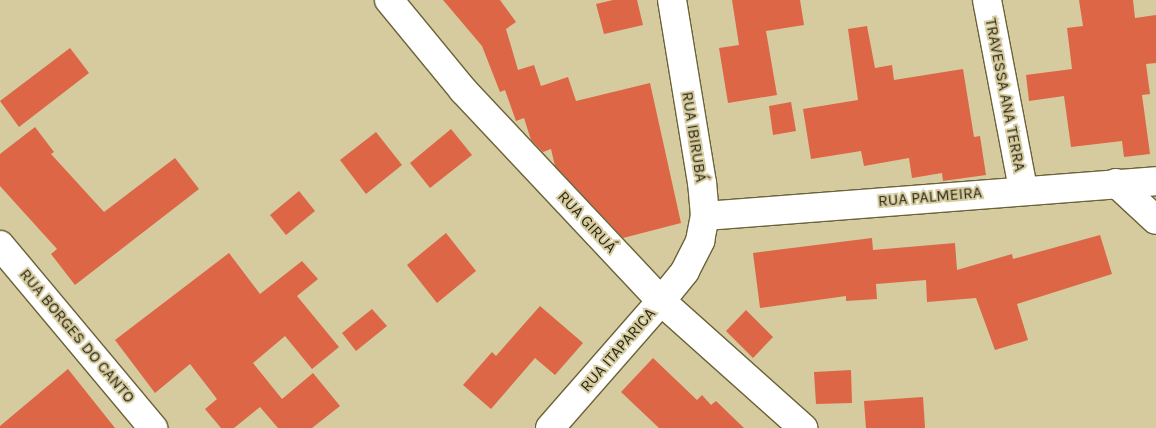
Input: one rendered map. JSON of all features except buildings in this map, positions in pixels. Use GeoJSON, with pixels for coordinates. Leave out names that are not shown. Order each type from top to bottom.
{"type":"FeatureCollection","features":[{"type":"Feature","properties":{"kind":"street","name":"RUA GIRUÁ"},"geometry":{"type":"LineString","coordinates":[[388,0],[463,90],[661,301],[804,428]]}},
{"type":"Feature","properties":{"kind":"street","name":"RUA IBIRUBÁ"},"geometry":{"type":"LineString","coordinates":[[672,0],[705,216],[700,241],[685,271]]}},
{"type":"Feature","properties":{"kind":"street","name":"TRAVESSA ANA TERRA"},"geometry":{"type":"LineString","coordinates":[[987,0],[1023,189]]}},
{"type":"Feature","properties":{"kind":"street","name":"RUA PALMEIRA"},"geometry":{"type":"LineString","coordinates":[[705,216],[1023,189],[1156,181]]}},
{"type":"Feature","properties":{"kind":"street"},"geometry":{"type":"LineString","coordinates":[[1116,183],[1156,220]]}},
{"type":"Feature","properties":{"kind":"street","name":"RUA BORGES DO CANTO"},"geometry":{"type":"LineString","coordinates":[[0,245],[153,428]]}},
{"type":"Feature","properties":{"kind":"street","name":"RUA ITAPARICA"},"geometry":{"type":"LineString","coordinates":[[550,428],[685,271]]}}]}
